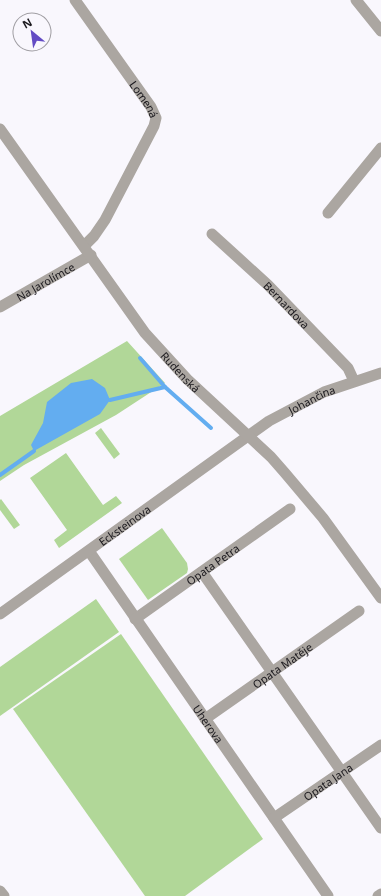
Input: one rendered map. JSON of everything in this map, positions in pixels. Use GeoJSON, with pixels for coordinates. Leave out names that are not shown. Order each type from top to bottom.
{"type":"FeatureCollection","features":[{"type":"Feature","properties":{"kind":"street","name":"Lomená"},"geometry":{"type":"LineString","coordinates":[[74,0],[151,107],[156,118],[151,132],[87,251]]}},
{"type":"Feature","properties":{"kind":"street"},"geometry":{"type":"LineString","coordinates":[[356,0],[381,31]]}},
{"type":"Feature","properties":{"kind":"street","name":"Rudenská"},"geometry":{"type":"LineString","coordinates":[[0,129],[145,333],[187,378],[271,457],[323,518],[381,598]]}},
{"type":"Feature","properties":{"kind":"street"},"geometry":{"type":"LineString","coordinates":[[328,213],[381,148]]}},
{"type":"Feature","properties":{"kind":"street","name":"Bernardova"},"geometry":{"type":"LineString","coordinates":[[212,234],[268,285],[348,368],[354,381]]}},
{"type":"Feature","properties":{"kind":"street","name":"Na Jarolímce"},"geometry":{"type":"LineString","coordinates":[[0,307],[87,251]]}},
{"type":"Feature","properties":{"kind":"street","name":"Johančina"},"geometry":{"type":"LineString","coordinates":[[248,436],[298,404],[324,392],[381,373]]}},
{"type":"Feature","properties":{"kind":"street","name":"Ecksteinova"},"geometry":{"type":"LineString","coordinates":[[0,614],[248,436]]}},
{"type":"Feature","properties":{"kind":"street","name":"Opata Petra"},"geometry":{"type":"LineString","coordinates":[[135,619],[290,509]]}},
{"type":"Feature","properties":{"kind":"street","name":"Uherova"},"geometry":{"type":"LineString","coordinates":[[89,551],[328,896]]}},
{"type":"Feature","properties":{"kind":"street"},"geometry":{"type":"LineString","coordinates":[[202,572],[341,773],[381,828]]}},
{"type":"Feature","properties":{"kind":"street","name":"Opata Matěje"},"geometry":{"type":"LineString","coordinates":[[205,719],[359,611]]}},
{"type":"Feature","properties":{"kind":"street","name":"Opata Jana"},"geometry":{"type":"LineString","coordinates":[[274,818],[381,745]]}},
{"type":"Feature","properties":{"kind":"street"},"geometry":{"type":"LineString","coordinates":[[0,891],[4,896]]}},
{"type":"Feature","properties":{"kind":"green space"},"geometry":{"type":"Polygon","coordinates":[[[127,341],[165,383],[116,415],[24,465],[0,481],[0,416],[127,341]]]}},
{"type":"Feature","properties":{"kind":"green space"},"geometry":{"type":"Polygon","coordinates":[[[101,428],[120,454],[114,459],[95,433],[101,428]]]}},
{"type":"Feature","properties":{"kind":"green space"},"geometry":{"type":"Polygon","coordinates":[[[66,453],[103,505],[116,496],[122,503],[59,548],[54,540],[67,530],[30,478],[66,453]]]}},
{"type":"Feature","properties":{"kind":"green space"},"geometry":{"type":"Polygon","coordinates":[[[1,499],[20,525],[14,529],[0,510],[1,499]]]}},
{"type":"Feature","properties":{"kind":"green space"},"geometry":{"type":"Polygon","coordinates":[[[162,528],[187,563],[188,569],[187,573],[148,600],[119,559],[162,528]]]}},
{"type":"Feature","properties":{"kind":"green space"},"geometry":{"type":"Polygon","coordinates":[[[96,599],[119,632],[0,716],[0,667],[96,599]]]}},
{"type":"Feature","properties":{"kind":"green space"},"geometry":{"type":"Polygon","coordinates":[[[121,634],[263,839],[185,896],[145,896],[13,709],[121,634]]]}},
{"type":"Feature","properties":{"kind":"water"},"geometry":{"type":"Polygon","coordinates":[[[92,379],[105,388],[110,400],[100,414],[34,451],[31,445],[43,423],[47,402],[71,383],[92,379]]]}},
{"type":"Feature","properties":{"kind":"waterway"},"geometry":{"type":"LineString","coordinates":[[140,358],[165,387],[211,428]]}},
{"type":"Feature","properties":{"kind":"waterway"},"geometry":{"type":"LineString","coordinates":[[110,400],[165,387]]}},
{"type":"Feature","properties":{"kind":"waterway"},"geometry":{"type":"LineString","coordinates":[[0,475],[34,451]]}}]}
